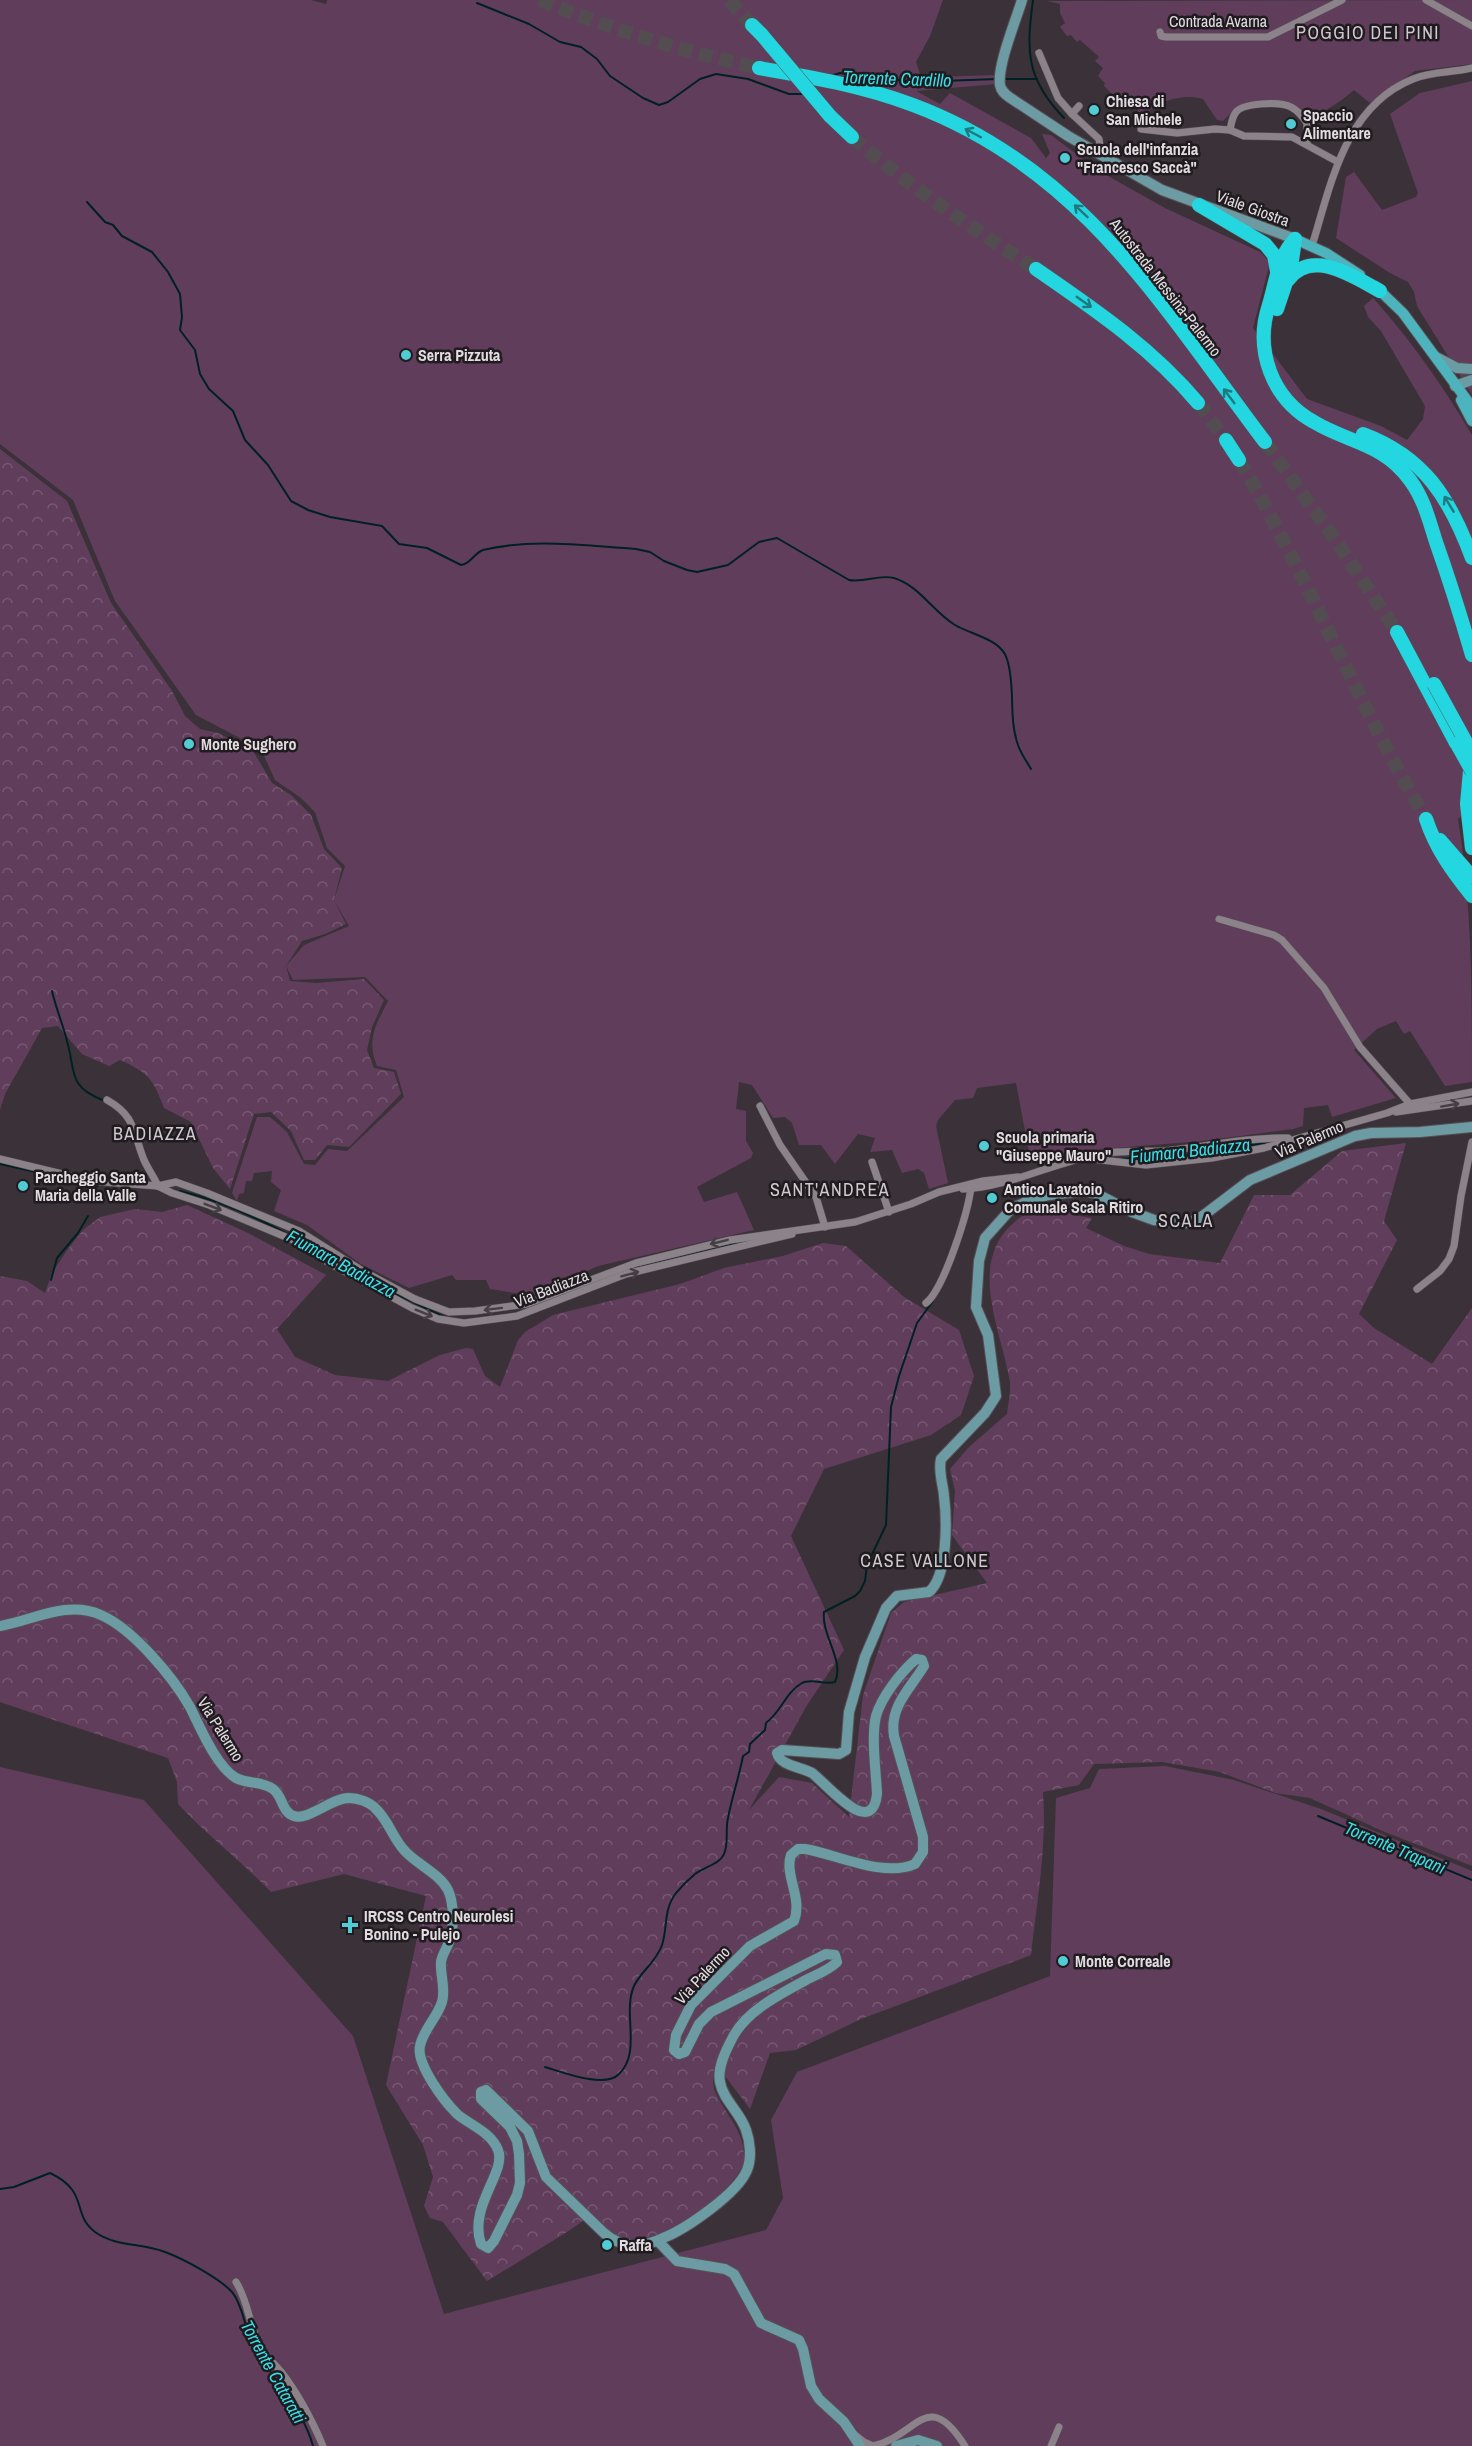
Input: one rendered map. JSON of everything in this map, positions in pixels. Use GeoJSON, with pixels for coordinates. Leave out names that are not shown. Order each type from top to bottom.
{"type":"FeatureCollection","features":[{"type":"Feature","properties":{"kind":"highway"},"geometry":{"type":"LineString","coordinates":[[757,30],[830,116],[852,136]]}},
{"type":"Feature","properties":{"kind":"highway","name":"Autostrada Messina-Palermo"},"geometry":{"type":"LineString","coordinates":[[759,68],[874,92],[937,115],[1008,153],[1046,180],[1111,241],[1148,286],[1264,442]]}},
{"type":"Feature","properties":{"kind":"highway"},"geometry":{"type":"LineString","coordinates":[[1199,205],[1265,244],[1276,260],[1282,280]]}},
{"type":"Feature","properties":{"kind":"highway"},"geometry":{"type":"LineString","coordinates":[[1295,239],[1292,267],[1282,280],[1263,330],[1268,367],[1280,391],[1300,413],[1319,425],[1389,445],[1426,474],[1451,508],[1472,558]]}},
{"type":"Feature","properties":{"kind":"highway"},"geometry":{"type":"LineString","coordinates":[[1282,280],[1300,267],[1317,264],[1354,277],[1380,291]]}},
{"type":"Feature","properties":{"kind":"highway"},"geometry":{"type":"LineString","coordinates":[[1036,269],[1144,347],[1175,376],[1198,403]]}},
{"type":"Feature","properties":{"kind":"highway"},"geometry":{"type":"LineString","coordinates":[[1344,431],[1377,450],[1405,474],[1424,503],[1472,655]]}},
{"type":"Feature","properties":{"kind":"highway"},"geometry":{"type":"LineString","coordinates":[[1226,440],[1239,460]]}},
{"type":"Feature","properties":{"kind":"highway"},"geometry":{"type":"LineString","coordinates":[[1399,636],[1472,753],[1467,795],[1472,848]]}},
{"type":"Feature","properties":{"kind":"highway"},"geometry":{"type":"LineString","coordinates":[[1433,690],[1443,719],[1472,771]]}},
{"type":"Feature","properties":{"kind":"highway"},"geometry":{"type":"LineString","coordinates":[[1426,819],[1447,865],[1472,896]]}},
{"type":"Feature","properties":{"kind":"highway"},"geometry":{"type":"LineString","coordinates":[[1436,840],[1472,877]]}},
{"type":"Feature","properties":{"kind":"main road","name":"Viale Giostra"},"geometry":{"type":"LineString","coordinates":[[1022,0],[1009,37],[1001,78],[1002,90],[1009,97],[1162,190],[1295,239],[1341,261],[1380,291],[1403,313],[1472,407]]}},
{"type":"Feature","properties":{"kind":"main road"},"geometry":{"type":"LineString","coordinates":[[1434,356],[1457,368],[1472,370]]}},
{"type":"Feature","properties":{"kind":"main road"},"geometry":{"type":"LineString","coordinates":[[1455,386],[1464,374],[1472,370]]}},
{"type":"Feature","properties":{"kind":"main road"},"geometry":{"type":"LineString","coordinates":[[1455,386],[1472,380]]}},
{"type":"Feature","properties":{"kind":"main road","name":"Viale Giostra"},"geometry":{"type":"LineString","coordinates":[[1455,386],[1472,420]]}},
{"type":"Feature","properties":{"kind":"main road","name":"Via Palermo"},"geometry":{"type":"LineString","coordinates":[[0,1626],[58,1610],[88,1611],[111,1620],[135,1639],[171,1681],[188,1704],[213,1750],[235,1778],[273,1789],[280,1796],[288,1812],[296,1817],[305,1816],[336,1800],[345,1798],[357,1799],[372,1805],[380,1813],[402,1849],[445,1886],[449,1894],[452,1919],[451,1937],[441,1963],[443,1999],[436,2017],[422,2039],[419,2053],[425,2069],[451,2107],[489,2137],[498,2151],[498,2169],[484,2195],[480,2211],[479,2239],[483,2247],[490,2247],[494,2241],[517,2195],[520,2180],[516,2138],[505,2122],[481,2099],[480,2094],[484,2090],[491,2093],[528,2131],[546,2177],[604,2233],[613,2240],[626,2244],[645,2245],[658,2241],[685,2227],[709,2210],[738,2183],[747,2169],[749,2151],[747,2131],[723,2091],[719,2077],[723,2059],[737,2030],[768,2003],[837,1962],[835,1955],[826,1954],[728,2002],[701,2020],[685,2052],[680,2054],[674,2050],[676,2035],[691,2005],[750,1946],[794,1921],[797,1909],[795,1885],[790,1866],[791,1855],[798,1849],[805,1849],[855,1863],[899,1868],[915,1864],[923,1852],[923,1837],[894,1736],[893,1722],[896,1708],[924,1666],[922,1659],[916,1659],[911,1664],[887,1695],[877,1714],[875,1730],[877,1794],[872,1808],[862,1812],[851,1809],[814,1774],[783,1762],[778,1758],[777,1753],[782,1750],[839,1754],[846,1750],[849,1712],[867,1653],[888,1604],[902,1595],[930,1592],[938,1580],[942,1564],[945,1522],[941,1459],[986,1413],[996,1394],[988,1338],[976,1304],[983,1242],[1004,1216],[1020,1204],[1056,1194],[1089,1191],[1146,1217],[1166,1223],[1186,1223],[1200,1218],[1250,1180],[1355,1136],[1471,1127]]}},
{"type":"Feature","properties":{"kind":"main road"},"geometry":{"type":"LineString","coordinates":[[658,2241],[677,2260],[724,2269],[734,2274],[741,2282],[761,2323],[799,2340],[811,2386],[819,2399],[844,2422],[860,2446]]}},
{"type":"Feature","properties":{"kind":"main road"},"geometry":{"type":"LineString","coordinates":[[896,2446],[918,2440],[937,2446]]}},
{"type":"Feature","properties":{"kind":"street","name":"Contrada Avarna"},"geometry":{"type":"LineString","coordinates":[[1161,32],[1161,36],[1166,37],[1268,37],[1342,0]]}},
{"type":"Feature","properties":{"kind":"street"},"geometry":{"type":"LineString","coordinates":[[1426,0],[1472,26]]}},
{"type":"Feature","properties":{"kind":"street"},"geometry":{"type":"LineString","coordinates":[[1038,53],[1058,98],[1099,139],[1101,154]]}},
{"type":"Feature","properties":{"kind":"street"},"geometry":{"type":"LineString","coordinates":[[1312,246],[1338,162],[1368,110],[1412,79],[1436,72],[1472,68]]}},
{"type":"Feature","properties":{"kind":"street"},"geometry":{"type":"LineString","coordinates":[[1230,130],[1234,115],[1240,108],[1257,105],[1287,105],[1307,123],[1307,144]]}},
{"type":"Feature","properties":{"kind":"street"},"geometry":{"type":"LineString","coordinates":[[1072,114],[1079,106]]}},
{"type":"Feature","properties":{"kind":"street"},"geometry":{"type":"LineString","coordinates":[[1141,129],[1177,133],[1206,129],[1230,130],[1244,135],[1292,137],[1338,162]]}},
{"type":"Feature","properties":{"kind":"street"},"geometry":{"type":"LineString","coordinates":[[1219,919],[1274,935],[1282,940],[1324,988],[1360,1047],[1410,1104]]}},
{"type":"Feature","properties":{"kind":"street"},"geometry":{"type":"LineString","coordinates":[[1083,1158],[1146,1165],[1212,1158],[1264,1148],[1387,1113],[1410,1104],[1472,1092]]}},
{"type":"Feature","properties":{"kind":"street"},"geometry":{"type":"LineString","coordinates":[[107,1100],[126,1113],[134,1126],[144,1159],[158,1186]]}},
{"type":"Feature","properties":{"kind":"street"},"geometry":{"type":"LineString","coordinates":[[1387,1113],[1472,1101]]}},
{"type":"Feature","properties":{"kind":"street"},"geometry":{"type":"LineString","coordinates":[[760,1106],[780,1145],[816,1197],[825,1227]]}},
{"type":"Feature","properties":{"kind":"street"},"geometry":{"type":"LineString","coordinates":[[1362,1120],[1367,1134]]}},
{"type":"Feature","properties":{"kind":"street"},"geometry":{"type":"LineString","coordinates":[[1350,1124],[1355,1136]]}},
{"type":"Feature","properties":{"kind":"street"},"geometry":{"type":"LineString","coordinates":[[1417,1289],[1440,1271],[1449,1259],[1454,1246],[1472,1143],[1471,1127]]}},
{"type":"Feature","properties":{"kind":"street"},"geometry":{"type":"LineString","coordinates":[[1083,1158],[1101,1154],[1166,1151],[1263,1137],[1296,1138]]}},
{"type":"Feature","properties":{"kind":"street","name":"Via Badiazza"},"geometry":{"type":"LineString","coordinates":[[158,1186],[293,1240],[352,1276],[412,1308],[438,1319],[471,1323],[517,1316],[626,1274],[797,1232],[855,1222],[889,1212],[933,1194],[1018,1176],[1083,1158]]}},
{"type":"Feature","properties":{"kind":"street","name":"Via Badiazza"},"geometry":{"type":"LineString","coordinates":[[0,1159],[91,1181],[158,1186],[176,1182],[287,1225],[316,1240],[361,1270],[440,1310],[475,1311],[514,1306],[545,1299],[608,1272],[636,1263],[730,1240],[777,1232],[797,1232]]}},
{"type":"Feature","properties":{"kind":"street"},"geometry":{"type":"LineString","coordinates":[[872,1162],[889,1212]]}},
{"type":"Feature","properties":{"kind":"street"},"geometry":{"type":"LineString","coordinates":[[926,1303],[936,1292],[947,1266],[962,1225],[971,1186]]}},
{"type":"Feature","properties":{"kind":"street"},"geometry":{"type":"LineString","coordinates":[[514,1306],[517,1316]]}},
{"type":"Feature","properties":{"kind":"street"},"geometry":{"type":"LineString","coordinates":[[236,2282],[242,2291],[250,2322],[262,2350],[281,2371],[299,2398],[323,2446]]}},
{"type":"Feature","properties":{"kind":"street"},"geometry":{"type":"LineString","coordinates":[[851,2433],[873,2446],[896,2436],[919,2420],[935,2417],[951,2425],[965,2446]]}},
{"type":"Feature","properties":{"kind":"street"},"geometry":{"type":"LineString","coordinates":[[1051,2446],[1059,2427]]}},
{"type":"Feature","properties":{"kind":"green space"},"geometry":{"type":"Polygon","coordinates":[[[0,0],[311,0],[326,4],[327,0],[943,0],[930,36],[916,62],[920,74],[930,77],[997,75],[996,84],[916,91],[940,104],[950,93],[1031,138],[1046,158],[1050,153],[1042,134],[1051,135],[1099,171],[1165,208],[1260,252],[1270,262],[1253,328],[1307,399],[1381,426],[1407,440],[1423,419],[1425,406],[1381,331],[1368,317],[1364,306],[1373,298],[1426,364],[1472,435],[1472,808],[1458,819],[1469,916],[1472,1082],[1445,1086],[1410,1031],[1404,1034],[1396,1021],[1377,1029],[1354,1050],[1396,1098],[1332,1117],[1328,1105],[1304,1108],[1303,1126],[1293,1129],[1202,1141],[1103,1149],[1031,1163],[1016,1083],[977,1088],[973,1098],[955,1100],[938,1120],[936,1126],[948,1183],[929,1189],[924,1173],[918,1169],[902,1173],[892,1150],[870,1152],[875,1138],[858,1134],[835,1164],[821,1145],[799,1145],[792,1123],[785,1117],[773,1118],[752,1085],[739,1082],[736,1109],[746,1111],[746,1141],[753,1153],[751,1158],[697,1187],[704,1202],[737,1192],[754,1230],[598,1266],[532,1296],[490,1289],[486,1280],[456,1280],[452,1275],[409,1288],[361,1264],[307,1225],[274,1211],[281,1190],[271,1182],[272,1171],[254,1173],[252,1181],[246,1181],[244,1193],[239,1194],[237,1201],[232,1193],[257,1117],[270,1117],[287,1132],[304,1164],[315,1165],[328,1149],[347,1151],[404,1097],[396,1070],[377,1066],[372,1048],[374,1032],[388,1001],[365,977],[293,980],[286,966],[304,945],[349,926],[334,900],[345,866],[327,848],[315,812],[301,798],[275,780],[261,749],[196,715],[115,601],[73,500],[0,444],[0,0]]]}},
{"type":"Feature","properties":{"kind":"green space"},"geometry":{"type":"Polygon","coordinates":[[[1472,0],[1472,64],[1415,71],[1370,103],[1354,90],[1309,120],[1291,104],[1235,109],[1223,121],[1217,120],[1203,99],[1182,97],[1168,100],[1150,110],[1147,127],[1137,127],[1138,108],[1123,105],[1104,86],[1105,83],[1098,76],[1103,68],[1095,61],[1099,57],[1080,40],[1077,42],[1071,35],[1067,36],[1060,27],[1065,23],[1060,13],[1060,4],[1047,1],[1472,0]]]}},
{"type":"Feature","properties":{"kind":"green space"},"geometry":{"type":"Polygon","coordinates":[[[1472,81],[1472,395],[1417,306],[1414,292],[1408,282],[1336,238],[1346,177],[1354,172],[1382,210],[1416,197],[1418,193],[1390,114],[1420,93],[1472,81]]]}},
{"type":"Feature","properties":{"kind":"green space"},"geometry":{"type":"Polygon","coordinates":[[[0,449],[67,501],[111,603],[172,691],[185,716],[200,729],[218,733],[253,751],[272,783],[291,795],[311,815],[324,849],[342,868],[334,900],[346,924],[302,941],[286,966],[290,981],[316,983],[364,979],[384,1000],[372,1027],[367,1050],[374,1068],[394,1072],[401,1094],[349,1147],[327,1145],[315,1160],[304,1160],[291,1131],[271,1112],[254,1114],[230,1189],[213,1168],[191,1122],[164,1108],[153,1083],[144,1073],[120,1060],[109,1066],[82,1054],[58,1026],[42,1028],[5,1094],[0,1110],[0,449]]]}},
{"type":"Feature","properties":{"kind":"green space"},"geometry":{"type":"Polygon","coordinates":[[[1406,1143],[1384,1221],[1397,1240],[1359,1314],[1374,1328],[1432,1364],[1472,1308],[1472,1866],[1385,1832],[1310,1798],[1275,1793],[1220,1772],[1162,1762],[1094,1764],[1079,1785],[1043,1792],[1043,1853],[1031,1955],[861,2019],[796,2050],[770,2053],[750,2109],[716,2064],[714,2089],[742,2140],[744,2160],[740,2170],[719,2195],[688,2220],[658,2238],[638,2241],[623,2238],[610,2231],[591,2215],[487,2281],[443,2222],[430,2218],[424,2206],[433,2177],[423,2145],[386,2085],[426,1896],[344,1874],[271,1892],[178,1804],[177,1782],[168,1758],[0,1702],[0,1276],[27,1281],[45,1293],[52,1273],[68,1249],[83,1230],[100,1217],[135,1209],[162,1212],[187,1205],[250,1234],[326,1275],[277,1329],[295,1357],[335,1375],[388,1381],[440,1355],[466,1348],[473,1349],[485,1376],[500,1387],[518,1340],[525,1332],[553,1315],[680,1284],[724,1268],[783,1256],[823,1243],[846,1246],[904,1297],[959,1330],[974,1376],[961,1415],[931,1435],[824,1469],[791,1536],[844,1650],[807,1705],[749,1810],[779,1777],[812,1783],[849,1817],[863,1695],[891,1613],[904,1602],[987,1583],[952,1535],[955,1491],[950,1469],[969,1447],[1007,1414],[1010,1382],[990,1293],[990,1271],[994,1250],[1005,1231],[1029,1213],[1082,1201],[1073,1215],[1092,1218],[1086,1228],[1124,1246],[1149,1254],[1220,1263],[1254,1195],[1290,1195],[1342,1151],[1406,1143]]]}},
{"type":"Feature","properties":{"kind":"green space"},"geometry":{"type":"Polygon","coordinates":[[[1165,1766],[1234,1780],[1321,1809],[1472,1871],[1472,2446],[0,2446],[0,1767],[144,1800],[353,2036],[444,2314],[766,2230],[783,2198],[771,2120],[797,2072],[1050,1976],[1056,1798],[1090,1788],[1099,1769],[1165,1766]]]}},
{"type":"Feature","properties":{"kind":"waterway"},"geometry":{"type":"LineString","coordinates":[[1033,0],[1030,34],[1032,64],[1042,90],[1064,118]]}},
{"type":"Feature","properties":{"kind":"waterway","name":"Torrente Cardillo"},"geometry":{"type":"LineString","coordinates":[[477,3],[529,24],[560,42],[581,47],[597,59],[610,76],[643,98],[659,105],[668,102],[700,79],[716,74],[748,79],[789,94],[803,94]]}},
{"type":"Feature","properties":{"kind":"waterway","name":"Torrente Cardillo"},"geometry":{"type":"LineString","coordinates":[[830,76],[840,73],[914,82],[997,79]]}},
{"type":"Feature","properties":{"kind":"waterway","name":"Torrente Cardillo"},"geometry":{"type":"LineString","coordinates":[[1003,79],[1037,79]]}},
{"type":"Feature","properties":{"kind":"waterway"},"geometry":{"type":"LineString","coordinates":[[87,202],[105,222],[113,225],[122,236],[152,252],[168,272],[180,294],[182,317],[180,330],[195,350],[200,374],[209,389],[233,411],[245,440],[268,465],[291,501],[308,510],[330,517],[382,526],[399,544],[427,548],[461,565],[483,550],[521,544],[560,544],[636,549],[650,552],[664,561],[697,572],[728,565],[759,542],[777,538],[849,580],[894,578],[919,593],[947,620],[985,638],[1004,652],[1010,670],[1015,734],[1021,752],[1031,769]]}},
{"type":"Feature","properties":{"kind":"waterway"},"geometry":{"type":"LineString","coordinates":[[52,991],[75,1077],[84,1090],[105,1101]]}},
{"type":"Feature","properties":{"kind":"waterway","name":"Fiumara Badiazza"},"geometry":{"type":"LineString","coordinates":[[1121,1159],[1182,1156],[1265,1143]]}},
{"type":"Feature","properties":{"kind":"waterway","name":"Fiumara Badiazza"},"geometry":{"type":"LineString","coordinates":[[0,1164],[98,1186]]}},
{"type":"Feature","properties":{"kind":"waterway","name":"Fiumara Badiazza"},"geometry":{"type":"LineString","coordinates":[[180,1191],[247,1214],[290,1235],[350,1271]]}},
{"type":"Feature","properties":{"kind":"waterway"},"geometry":{"type":"LineString","coordinates":[[51,1280],[57,1258],[78,1233],[88,1216]]}},
{"type":"Feature","properties":{"kind":"waterway","name":"Fiumara Badiazza"},"geometry":{"type":"LineString","coordinates":[[634,1267],[748,1241]]}},
{"type":"Feature","properties":{"kind":"waterway","name":"Fiumara Badiazza"},"geometry":{"type":"LineString","coordinates":[[371,1282],[442,1316]]}},
{"type":"Feature","properties":{"kind":"waterway","name":"Fiumara Badiazza"},"geometry":{"type":"LineString","coordinates":[[580,1288],[592,1283]]}},
{"type":"Feature","properties":{"kind":"waterway"},"geometry":{"type":"LineString","coordinates":[[545,2067],[594,2080],[604,2080],[619,2074],[626,2065],[631,2044],[630,2008],[634,1986],[660,1951],[667,1912],[676,1893],[695,1874],[715,1863],[724,1854],[728,1818],[743,1756],[749,1752],[750,1744],[765,1730],[766,1723],[796,1687],[806,1682],[835,1682],[837,1665],[826,1630],[824,1612],[860,1591],[865,1581],[867,1565],[886,1525],[891,1407],[917,1323],[933,1301]]}},
{"type":"Feature","properties":{"kind":"waterway","name":"Torrente Trapani"},"geometry":{"type":"LineString","coordinates":[[1318,1816],[1472,1880]]}},
{"type":"Feature","properties":{"kind":"waterway","name":"Torrente Cataratti"},"geometry":{"type":"LineString","coordinates":[[0,2189],[14,2187],[50,2173],[71,2188],[83,2218],[95,2232],[120,2243],[156,2249],[173,2255],[219,2281],[232,2292],[238,2301],[256,2349],[301,2416],[313,2446]]}},
{"type":"Feature","properties":{"kind":"tunnel"},"geometry":{"type":"LineString","coordinates":[[540,0],[648,39],[759,68]]}},
{"type":"Feature","properties":{"kind":"tunnel"},"geometry":{"type":"LineString","coordinates":[[729,0],[752,25]]}},
{"type":"Feature","properties":{"kind":"tunnel"},"geometry":{"type":"LineString","coordinates":[[852,137],[941,206],[1036,269]]}},
{"type":"Feature","properties":{"kind":"tunnel"},"geometry":{"type":"LineString","coordinates":[[1198,403],[1226,440]]}},
{"type":"Feature","properties":{"kind":"tunnel"},"geometry":{"type":"LineString","coordinates":[[1265,442],[1334,538],[1397,632]]}},
{"type":"Feature","properties":{"kind":"tunnel"},"geometry":{"type":"LineString","coordinates":[[1239,460],[1288,549],[1377,730],[1426,819]]}},
{"type":"Feature","properties":{"kind":"place","name":"Chiesa di San Michele"},"geometry":{"type":"Point","coordinates":[1094,110]}},
{"type":"Feature","properties":{"kind":"place","name":"Spaccio Alimentare"},"geometry":{"type":"Point","coordinates":[1291,124]}},
{"type":"Feature","properties":{"kind":"place","name":"Scuola dell'infanzia \"Francesco Saccà\""},"geometry":{"type":"Point","coordinates":[1065,158]}},
{"type":"Feature","properties":{"kind":"place","name":"Serra Pizzuta"},"geometry":{"type":"Point","coordinates":[406,355]}},
{"type":"Feature","properties":{"kind":"place","name":"Monte Sughero"},"geometry":{"type":"Point","coordinates":[189,744]}},
{"type":"Feature","properties":{"kind":"place","name":"Scuola primaria \"Giuseppe Mauro\""},"geometry":{"type":"Point","coordinates":[984,1146]}},
{"type":"Feature","properties":{"kind":"place","name":"Parcheggio Santa Maria della Valle"},"geometry":{"type":"Point","coordinates":[23,1186]}},
{"type":"Feature","properties":{"kind":"place","name":"Antico Lavatoio Comunale Scala Ritiro"},"geometry":{"type":"Point","coordinates":[992,1198]}},
{"type":"Feature","properties":{"kind":"place","name":"IRCSS Centro Neurolesi Bonino - Pulejo"},"geometry":{"type":"Point","coordinates":[350,1925]}},
{"type":"Feature","properties":{"kind":"place","name":"Monte Correale"},"geometry":{"type":"Point","coordinates":[1063,1961]}},
{"type":"Feature","properties":{"kind":"place","name":"Raffa"},"geometry":{"type":"Point","coordinates":[607,2245]}},
{"type":"Feature","properties":{"kind":"district","name":"POGGIO DEI PINI"},"geometry":{"type":"Point","coordinates":[1368,33]}},
{"type":"Feature","properties":{"kind":"district","name":"BADIAZZA"},"geometry":{"type":"Point","coordinates":[155,1134]}},
{"type":"Feature","properties":{"kind":"district","name":"SANT'ANDREA"},"geometry":{"type":"Point","coordinates":[830,1190]}},
{"type":"Feature","properties":{"kind":"district","name":"SCALA"},"geometry":{"type":"Point","coordinates":[1186,1221]}},
{"type":"Feature","properties":{"kind":"district","name":"CASE VALLONE"},"geometry":{"type":"Point","coordinates":[925,1561]}}]}
